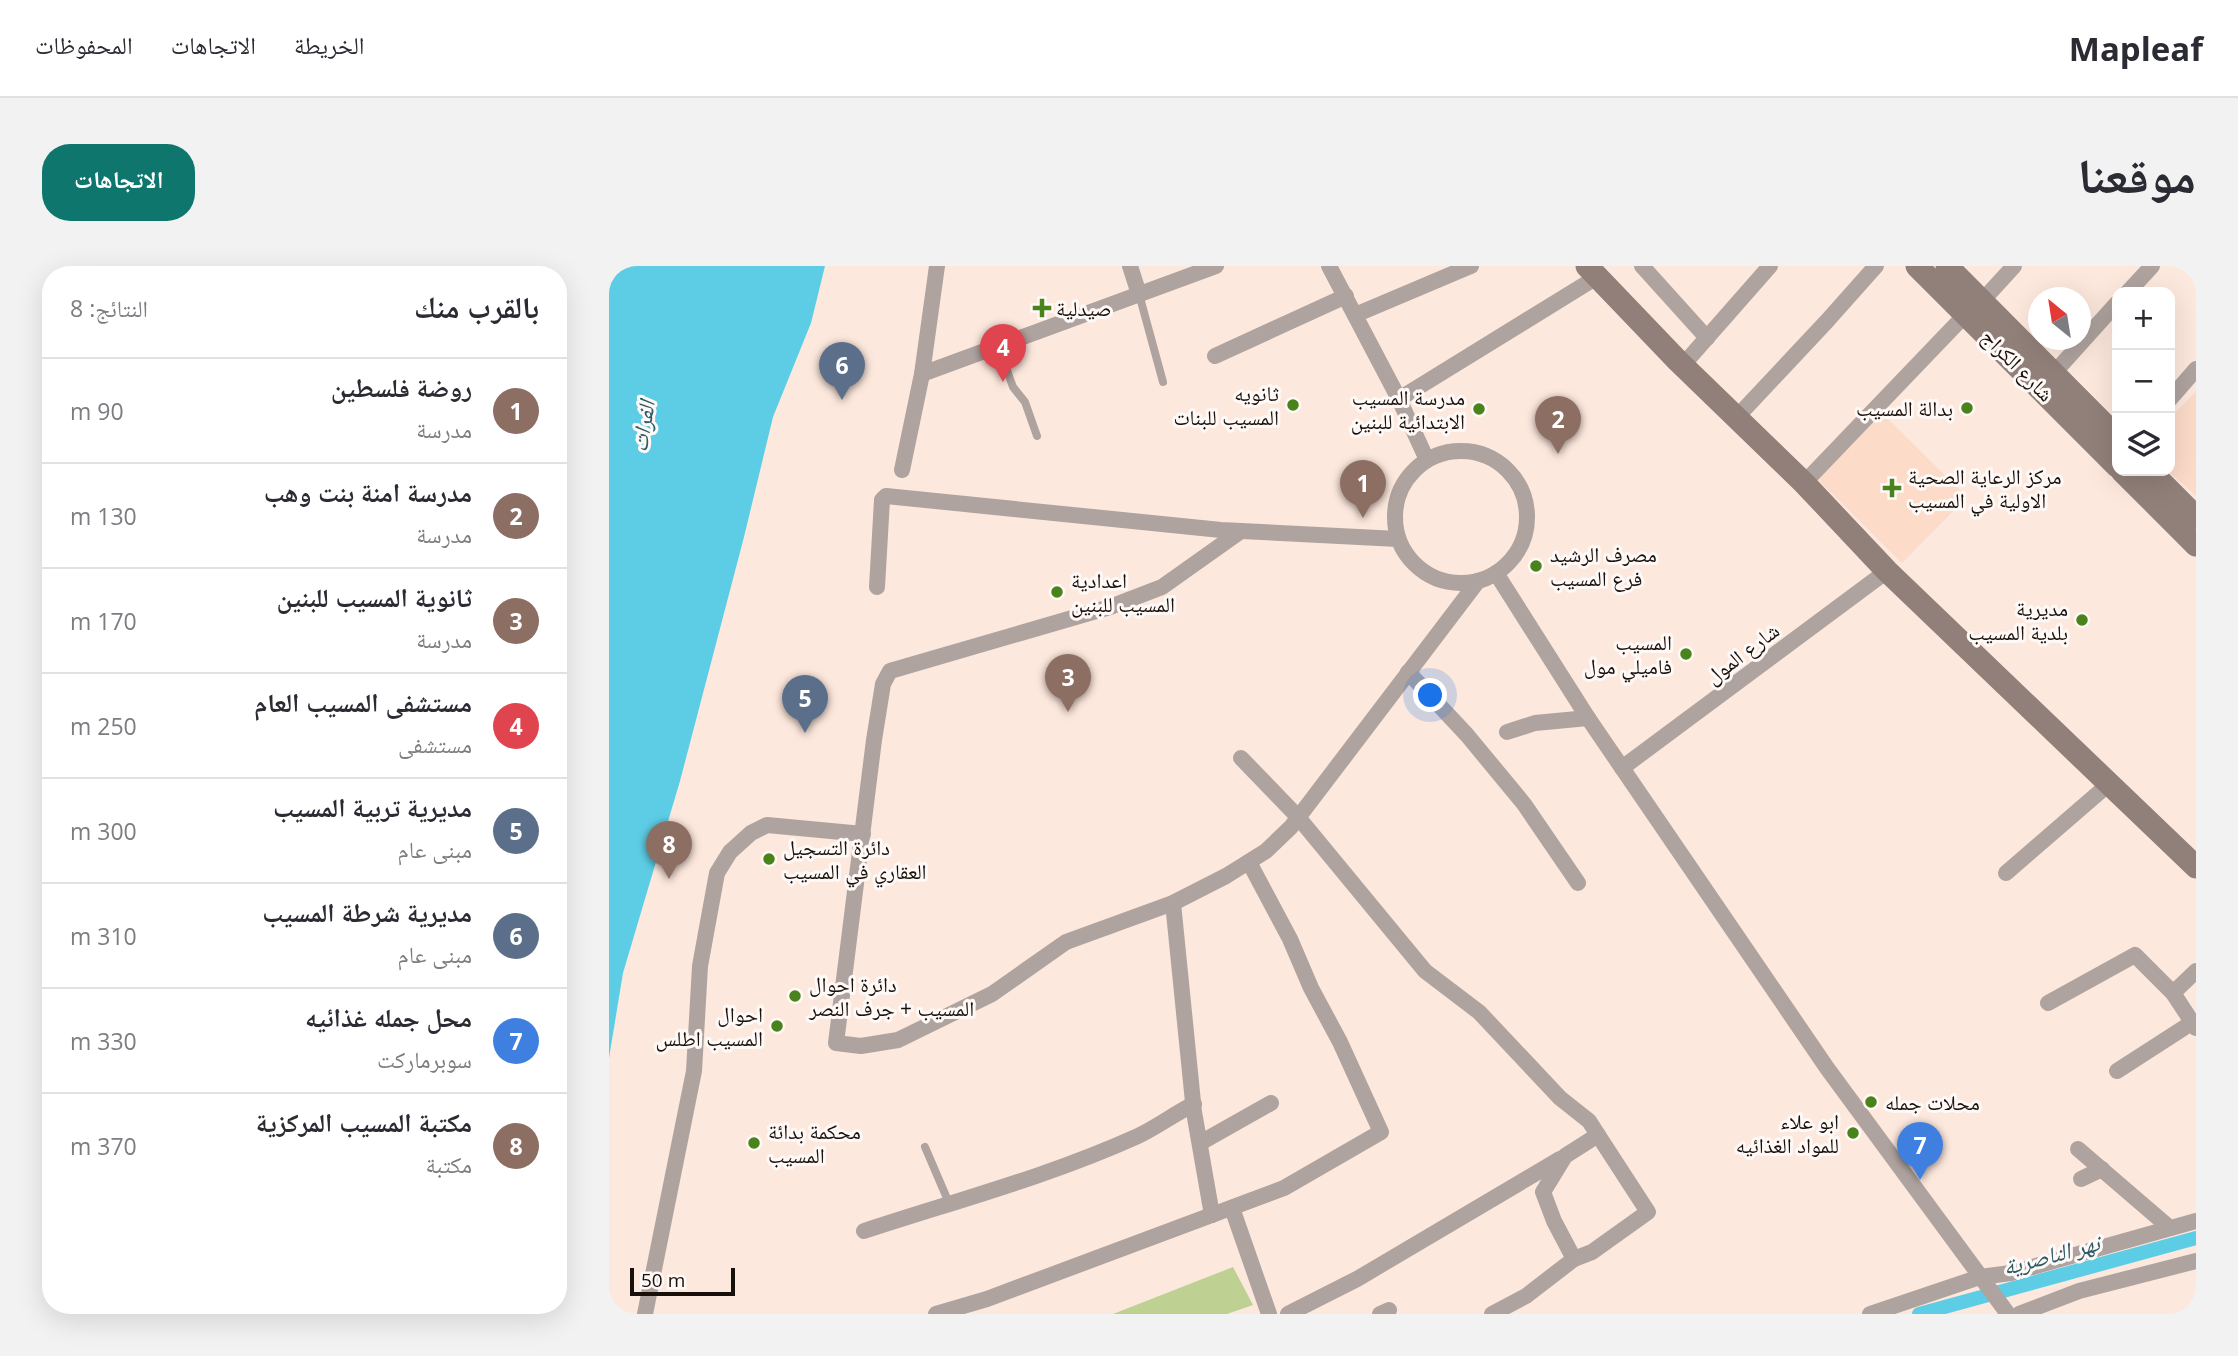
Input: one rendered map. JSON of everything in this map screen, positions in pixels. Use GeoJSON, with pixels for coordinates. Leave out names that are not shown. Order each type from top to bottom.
{"type":"FeatureCollection","features":[{"type":"Feature","properties":{"kind":"street"},"geometry":{"type":"LineString","coordinates":[[902,470],[922,374],[937,266]]}},
{"type":"Feature","properties":{"kind":"street"},"geometry":{"type":"LineString","coordinates":[[1130,266],[1139,294]]}},
{"type":"Feature","properties":{"kind":"street"},"geometry":{"type":"LineString","coordinates":[[922,374],[1216,266]]}},
{"type":"Feature","properties":{"kind":"street"},"geometry":{"type":"LineString","coordinates":[[1329,266],[1399,399],[1427,460]]}},
{"type":"Feature","properties":{"kind":"street"},"geometry":{"type":"LineString","coordinates":[[1355,315],[1471,266]]}},
{"type":"Feature","properties":{"kind":"street"},"geometry":{"type":"LineString","coordinates":[[1642,266],[1707,338]]}},
{"type":"Feature","properties":{"kind":"street"},"geometry":{"type":"LineString","coordinates":[[1683,365],[1770,266]]}},
{"type":"Feature","properties":{"kind":"street"},"geometry":{"type":"LineString","coordinates":[[1736,418],[1876,266]]}},
{"type":"Feature","properties":{"kind":"street","name":"شارع الكراج"},"geometry":{"type":"LineString","coordinates":[[1917,266],[2054,373],[2112,432]]}},
{"type":"Feature","properties":{"kind":"street","name":"شارع الكراج"},"geometry":{"type":"LineString","coordinates":[[1947,266],[1974,308],[2112,460]]}},
{"type":"Feature","properties":{"kind":"street"},"geometry":{"type":"LineString","coordinates":[[1804,483],[2014,266]]}},
{"type":"Feature","properties":{"kind":"street"},"geometry":{"type":"LineString","coordinates":[[2132,287],[2151,266]]}},
{"type":"Feature","properties":{"kind":"street"},"geometry":{"type":"LineString","coordinates":[[1399,399],[1592,272],[1804,483],[1887,571],[2196,867]]}},
{"type":"Feature","properties":{"kind":"street"},"geometry":{"type":"LineString","coordinates":[[1215,356],[1346,296]]}},
{"type":"Feature","properties":{"kind":"street"},"geometry":{"type":"LineString","coordinates":[[2054,373],[2112,309]]}},
{"type":"Feature","properties":{"kind":"street"},"geometry":{"type":"LineString","coordinates":[[2175,392],[2196,369]]}},
{"type":"Feature","properties":{"kind":"street"},"geometry":{"type":"LineString","coordinates":[[1449,452],[1472,452],[1493,459],[1511,473],[1523,493],[1527,515],[1524,538],[1513,558],[1496,573],[1462,584],[1445,582],[1430,576],[1411,560],[1398,539],[1394,521],[1399,494],[1413,471],[1427,460],[1449,452]]}},
{"type":"Feature","properties":{"kind":"street"},"geometry":{"type":"LineString","coordinates":[[2127,476],[2196,545]]}},
{"type":"Feature","properties":{"kind":"street"},"geometry":{"type":"LineString","coordinates":[[2155,476],[2196,517]]}},
{"type":"Feature","properties":{"kind":"street"},"geometry":{"type":"LineString","coordinates":[[877,587],[882,500],[886,496],[1241,531],[1398,539]]}},
{"type":"Feature","properties":{"kind":"street"},"geometry":{"type":"LineString","coordinates":[[1241,531],[1162,587],[1110,607],[890,671],[883,684],[876,729],[836,1043],[861,1046],[899,1042],[992,994],[1066,942],[1173,903],[1226,876],[1266,851],[1298,817],[1478,581]]}},
{"type":"Feature","properties":{"kind":"street","name":"شارع المول"},"geometry":{"type":"LineString","coordinates":[[1622,768],[1887,571]]}},
{"type":"Feature","properties":{"kind":"street"},"geometry":{"type":"LineString","coordinates":[[1496,573],[1588,718],[1828,1068],[2008,1314]]}},
{"type":"Feature","properties":{"kind":"street"},"geometry":{"type":"LineString","coordinates":[[1408,672],[1467,735],[1524,804],[1578,883]]}},
{"type":"Feature","properties":{"kind":"street"},"geometry":{"type":"LineString","coordinates":[[1507,732],[1535,723],[1588,718]]}},
{"type":"Feature","properties":{"kind":"street"},"geometry":{"type":"LineString","coordinates":[[1241,758],[1298,817],[1425,971],[1479,1012],[1560,1098],[1589,1121],[1648,1212],[1592,1252],[1574,1259],[1526,1296],[1492,1314]]}},
{"type":"Feature","properties":{"kind":"street"},"geometry":{"type":"LineString","coordinates":[[2006,873],[2110,783]]}},
{"type":"Feature","properties":{"kind":"street"},"geometry":{"type":"LineString","coordinates":[[645,1314],[694,1071],[700,967],[717,873],[730,852],[751,833],[767,825],[863,834]]}},
{"type":"Feature","properties":{"kind":"street"},"geometry":{"type":"LineString","coordinates":[[936,1314],[987,1299],[1284,1188],[1381,1132],[1290,939],[1249,862]]}},
{"type":"Feature","properties":{"kind":"street"},"geometry":{"type":"LineString","coordinates":[[1173,903],[1193,1104],[1212,1215]]}},
{"type":"Feature","properties":{"kind":"street"},"geometry":{"type":"LineString","coordinates":[[2048,1003],[2135,955],[2173,993],[2194,1025],[2117,1072]]}},
{"type":"Feature","properties":{"kind":"street"},"geometry":{"type":"LineString","coordinates":[[2173,993],[2196,971]]}},
{"type":"Feature","properties":{"kind":"street"},"geometry":{"type":"LineString","coordinates":[[1200,1143],[1271,1102]]}},
{"type":"Feature","properties":{"kind":"street"},"geometry":{"type":"LineString","coordinates":[[864,1231],[1097,1153],[1140,1135],[1193,1104]]}},
{"type":"Feature","properties":{"kind":"street"},"geometry":{"type":"LineString","coordinates":[[1288,1314],[1357,1279],[1598,1135]]}},
{"type":"Feature","properties":{"kind":"street"},"geometry":{"type":"LineString","coordinates":[[2078,1149],[2170,1228]]}},
{"type":"Feature","properties":{"kind":"street"},"geometry":{"type":"LineString","coordinates":[[1565,1156],[1543,1192],[1554,1221],[1574,1259]]}},
{"type":"Feature","properties":{"kind":"street"},"geometry":{"type":"LineString","coordinates":[[2081,1179],[2102,1169]]}},
{"type":"Feature","properties":{"kind":"street"},"geometry":{"type":"LineString","coordinates":[[1232,1208],[1269,1314]]}},
{"type":"Feature","properties":{"kind":"street"},"geometry":{"type":"LineString","coordinates":[[1870,1314],[2196,1221]]}},
{"type":"Feature","properties":{"kind":"street"},"geometry":{"type":"LineString","coordinates":[[2019,1314],[2079,1291],[2196,1261]]}},
{"type":"Feature","properties":{"kind":"lane"},"geometry":{"type":"LineString","coordinates":[[1139,294],[1163,382]]}},
{"type":"Feature","properties":{"kind":"lane"},"geometry":{"type":"LineString","coordinates":[[998,346],[1013,387],[1025,402],[1037,436]]}},
{"type":"Feature","properties":{"kind":"lane"},"geometry":{"type":"LineString","coordinates":[[925,1147],[950,1203]]}},
{"type":"Feature","properties":{"kind":"shaded area"},"geometry":{"type":"Polygon","coordinates":[[[2196,391],[2196,496],[2174,476],[2175,413],[2196,391]]]}},
{"type":"Feature","properties":{"kind":"shaded area","name":"مركز الرعاية الصحية الاولية في المسيب"},"geometry":{"type":"Polygon","coordinates":[[[1882,413],[1967,497],[1902,563],[1817,479],[1882,413]]]}},
{"type":"Feature","properties":{"kind":"green space"},"geometry":{"type":"Polygon","coordinates":[[[1233,1267],[1253,1305],[1227,1314],[1113,1314],[1233,1267]]]}},
{"type":"Feature","properties":{"kind":"water","name":"الفرات"},"geometry":{"type":"Polygon","coordinates":[[[609,266],[825,266],[811,323],[773,417],[680,781],[623,973],[609,1058],[609,266]]]}},
{"type":"Feature","properties":{"kind":"waterway","name":"نهر الناصرية"},"geometry":{"type":"LineString","coordinates":[[1919,1314],[2196,1238]]}},
{"type":"Feature","properties":{"kind":"place","name":"صيدلية"},"geometry":{"type":"Point","coordinates":[1042,308]}},
{"type":"Feature","properties":{"kind":"place","name":"مستشفى المسيب العام"},"geometry":{"type":"Point","coordinates":[1003,382]}},
{"type":"Feature","properties":{"kind":"place","name":"مديرية شرطة المسيب"},"geometry":{"type":"Point","coordinates":[842,400]}},
{"type":"Feature","properties":{"kind":"place","name":"ثانويه المسيب للبنات"},"geometry":{"type":"Point","coordinates":[1293,405]}},
{"type":"Feature","properties":{"kind":"place","name":"بدالة المسيب"},"geometry":{"type":"Point","coordinates":[1967,408]}},
{"type":"Feature","properties":{"kind":"place","name":"مدرسة المسيب الابتدائية للبنين"},"geometry":{"type":"Point","coordinates":[1479,409]}},
{"type":"Feature","properties":{"kind":"place","name":"مدرسة امنة بنت وهب"},"geometry":{"type":"Point","coordinates":[1558,454]}},
{"type":"Feature","properties":{"kind":"place","name":"مركز الرعاية الصحية الاولية في المسيب"},"geometry":{"type":"Point","coordinates":[1892,488]}},
{"type":"Feature","properties":{"kind":"place","name":"روضة فلسطين"},"geometry":{"type":"Point","coordinates":[1363,518]}},
{"type":"Feature","properties":{"kind":"place","name":"مصرف الرشيد فرع المسيب"},"geometry":{"type":"Point","coordinates":[1536,566]}},
{"type":"Feature","properties":{"kind":"place","name":"اعدادية المسيب للبنين"},"geometry":{"type":"Point","coordinates":[1057,592]}},
{"type":"Feature","properties":{"kind":"place","name":"مديرية بلدية المسيب"},"geometry":{"type":"Point","coordinates":[2082,620]}},
{"type":"Feature","properties":{"kind":"place","name":"المسيب فاميلي مول"},"geometry":{"type":"Point","coordinates":[1686,654]}},
{"type":"Feature","properties":{"kind":"place","name":"ثانوية المسيب للبنين"},"geometry":{"type":"Point","coordinates":[1068,712]}},
{"type":"Feature","properties":{"kind":"place","name":"مديرية تربية المسيب"},"geometry":{"type":"Point","coordinates":[805,733]}},
{"type":"Feature","properties":{"kind":"place","name":"دائرة التسجيل العقاري في المسيب"},"geometry":{"type":"Point","coordinates":[769,859]}},
{"type":"Feature","properties":{"kind":"place","name":"مكتبة المسيب المركزية"},"geometry":{"type":"Point","coordinates":[669,879]}},
{"type":"Feature","properties":{"kind":"place","name":"دائرة احوال المسيب + جرف النصر"},"geometry":{"type":"Point","coordinates":[795,996]}},
{"type":"Feature","properties":{"kind":"place","name":"احوال المسيب اطلس"},"geometry":{"type":"Point","coordinates":[777,1026]}},
{"type":"Feature","properties":{"kind":"place","name":"محلات جمله"},"geometry":{"type":"Point","coordinates":[1871,1102]}},
{"type":"Feature","properties":{"kind":"place","name":"ابو علاء للمواد الغذائيه"},"geometry":{"type":"Point","coordinates":[1853,1133]}},
{"type":"Feature","properties":{"kind":"place","name":"محكمة بدائة المسيب"},"geometry":{"type":"Point","coordinates":[754,1143]}},
{"type":"Feature","properties":{"kind":"place","name":"محل جمله غذائيه"},"geometry":{"type":"Point","coordinates":[1920,1180]}}]}
